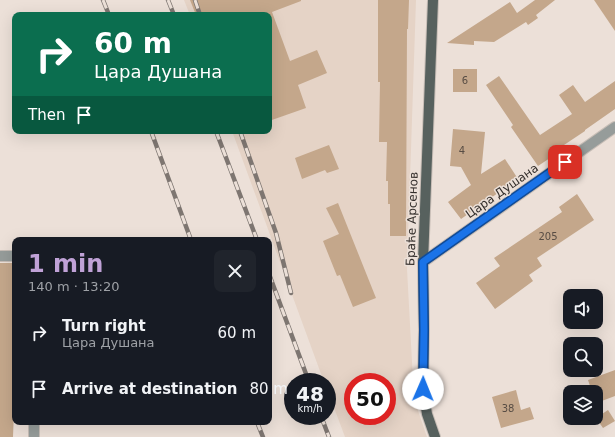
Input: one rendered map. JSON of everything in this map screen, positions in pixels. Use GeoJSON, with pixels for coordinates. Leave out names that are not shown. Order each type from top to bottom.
{"type":"FeatureCollection","features":[{"type":"Feature","properties":{"kind":"main road","name":"Браће Арсенов"},"geometry":{"type":"LineString","coordinates":[[433,0],[423,262],[423,389],[427,414],[435,437]]}},
{"type":"Feature","properties":{"kind":"street","name":"Цара Душана"},"geometry":{"type":"LineString","coordinates":[[423,262],[615,127]]}},
{"type":"Feature","properties":{"kind":"street"},"geometry":{"type":"LineString","coordinates":[[0,256],[12,256]]}},
{"type":"Feature","properties":{"kind":"street"},"geometry":{"type":"LineString","coordinates":[[34,425],[34,437]]}},
{"type":"Feature","properties":{"kind":"shaded area"},"geometry":{"type":"Polygon","coordinates":[[[184,0],[416,0],[407,269],[414,399],[427,437],[345,437],[336,413],[336,373],[321,373],[233,134],[272,134],[272,12],[189,12],[184,0]]]}},
{"type":"Feature","properties":{"kind":"building"},"geometry":{"type":"Polygon","coordinates":[[[190,0],[301,0],[272,12],[195,12],[190,0]]]}},
{"type":"Feature","properties":{"kind":"building"},"geometry":{"type":"Polygon","coordinates":[[[378,0],[409,0],[407,29],[406,236],[390,236],[390,204],[388,204],[388,181],[386,181],[387,142],[379,142],[380,82],[378,82],[378,0]]]}},
{"type":"Feature","properties":{"kind":"building"},"geometry":{"type":"Polygon","coordinates":[[[535,0],[555,0],[536,15],[538,18],[528,25],[526,22],[494,42],[474,41],[474,45],[447,43],[510,2],[517,13],[535,0]]]}},
{"type":"Feature","properties":{"kind":"building"},"geometry":{"type":"Polygon","coordinates":[[[594,0],[615,0],[615,31],[594,0]]]}},
{"type":"Feature","properties":{"kind":"building"},"geometry":{"type":"Polygon","coordinates":[[[272,12],[290,61],[317,50],[327,73],[298,85],[306,108],[272,120],[272,12]]]}},
{"type":"Feature","properties":{"kind":"building"},"geometry":{"type":"Polygon","coordinates":[[[453,69],[477,69],[477,92],[453,92],[453,69]]]}},
{"type":"Feature","properties":{"kind":"building"},"geometry":{"type":"Polygon","coordinates":[[[499,76],[540,135],[572,114],[559,95],[573,85],[585,102],[615,81],[615,109],[561,147],[562,150],[538,166],[511,127],[513,125],[486,85],[499,76]]]}},
{"type":"Feature","properties":{"kind":"building"},"geometry":{"type":"Polygon","coordinates":[[[453,129],[485,132],[481,174],[505,159],[518,179],[461,219],[448,202],[471,185],[461,167],[450,166],[453,129]]]}},
{"type":"Feature","properties":{"kind":"building"},"geometry":{"type":"Polygon","coordinates":[[[329,145],[339,169],[327,173],[325,170],[302,179],[295,158],[329,145]]]}},
{"type":"Feature","properties":{"kind":"building"},"geometry":{"type":"Polygon","coordinates":[[[577,194],[594,220],[537,258],[542,266],[529,275],[533,281],[495,309],[476,283],[500,266],[494,258],[562,212],[559,207],[577,194]]]}},
{"type":"Feature","properties":{"kind":"building"},"geometry":{"type":"Polygon","coordinates":[[[338,203],[376,298],[353,307],[340,275],[337,276],[323,241],[339,234],[326,208],[338,203]]]}},
{"type":"Feature","properties":{"kind":"building"},"geometry":{"type":"Polygon","coordinates":[[[0,263],[12,263],[13,437],[0,437],[0,263]]]}},
{"type":"Feature","properties":{"kind":"building"},"geometry":{"type":"Polygon","coordinates":[[[615,370],[615,396],[603,400],[603,385],[590,385],[588,380],[596,377],[603,377],[603,374],[615,370]]]}},
{"type":"Feature","properties":{"kind":"building"},"geometry":{"type":"Polygon","coordinates":[[[516,390],[521,410],[530,407],[534,419],[501,428],[492,397],[516,390]]]}},
{"type":"Feature","properties":{"kind":"building"},"geometry":{"type":"Polygon","coordinates":[[[608,410],[615,421],[603,428],[601,425],[603,425],[603,413],[608,410]]]}},
{"type":"Feature","properties":{"kind":"railway"},"geometry":{"type":"LineString","coordinates":[[103,0],[108,12]]}},
{"type":"Feature","properties":{"kind":"railway"},"geometry":{"type":"LineString","coordinates":[[168,0],[173,12]]}},
{"type":"Feature","properties":{"kind":"railway"},"geometry":{"type":"LineString","coordinates":[[195,0],[199,12]]}},
{"type":"Feature","properties":{"kind":"railway"},"geometry":{"type":"LineString","coordinates":[[152,134],[190,237]]}},
{"type":"Feature","properties":{"kind":"railway"},"geometry":{"type":"LineString","coordinates":[[217,134],[256,237]]}},
{"type":"Feature","properties":{"kind":"railway"},"geometry":{"type":"LineString","coordinates":[[241,134],[276,233],[291,293]]}},
{"type":"Feature","properties":{"kind":"railway"},"geometry":{"type":"LineString","coordinates":[[272,282],[306,373]]}},
{"type":"Feature","properties":{"kind":"railway"},"geometry":{"type":"LineString","coordinates":[[258,425],[263,437]]}},
{"type":"Feature","properties":{"kind":"railway"},"geometry":{"type":"LineString","coordinates":[[324,425],[329,437]]}},
{"type":"Feature","properties":{"kind":"route"},"geometry":{"type":"LineString","coordinates":[[423,389],[423,262],[565,162]]}}]}
